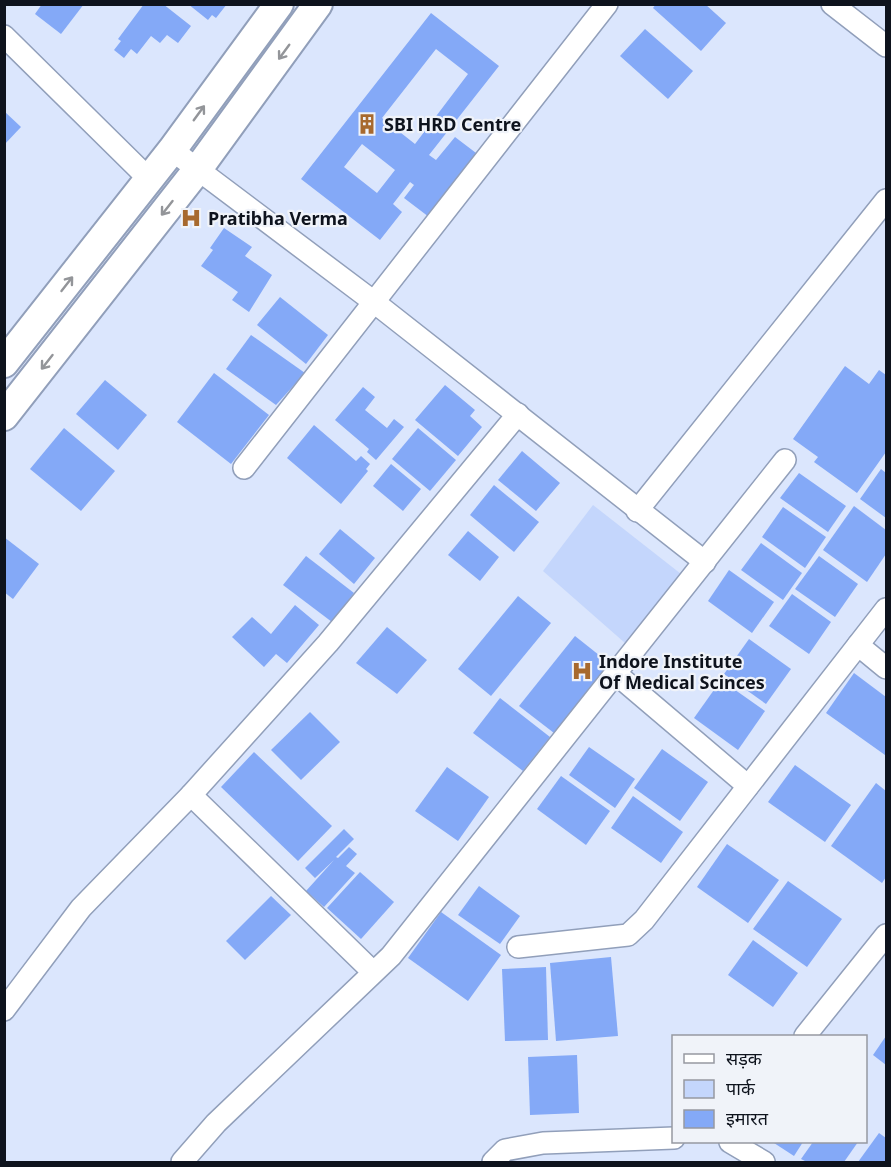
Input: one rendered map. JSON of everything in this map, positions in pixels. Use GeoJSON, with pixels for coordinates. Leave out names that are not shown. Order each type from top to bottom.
{"type":"FeatureCollection","features":[{"type":"Feature","properties":{"kind":"main road"},"geometry":{"type":"LineString","coordinates":[[6,359],[172,150],[279,4]]}},
{"type":"Feature","properties":{"kind":"main road"},"geometry":{"type":"LineString","coordinates":[[4,416],[198,169],[318,4]]}},
{"type":"Feature","properties":{"kind":"street"},"geometry":{"type":"LineString","coordinates":[[244,468],[607,4]]}},
{"type":"Feature","properties":{"kind":"street"},"geometry":{"type":"LineString","coordinates":[[832,4],[886,46]]}},
{"type":"Feature","properties":{"kind":"street"},"geometry":{"type":"LineString","coordinates":[[4,36],[149,179]]}},
{"type":"Feature","properties":{"kind":"street"},"geometry":{"type":"LineString","coordinates":[[172,150],[374,302],[518,414],[637,511],[705,562]]}},
{"type":"Feature","properties":{"kind":"street"},"geometry":{"type":"LineString","coordinates":[[637,511],[886,200]]}},
{"type":"Feature","properties":{"kind":"street"},"geometry":{"type":"LineString","coordinates":[[4,1010],[81,908],[192,795],[328,644],[518,414]]}},
{"type":"Feature","properties":{"kind":"street"},"geometry":{"type":"LineString","coordinates":[[182,1162],[216,1123],[391,956],[785,460]]}},
{"type":"Feature","properties":{"kind":"street"},"geometry":{"type":"LineString","coordinates":[[518,947],[628,935],[644,920],[886,609]]}},
{"type":"Feature","properties":{"kind":"street"},"geometry":{"type":"LineString","coordinates":[[858,645],[886,668]]}},
{"type":"Feature","properties":{"kind":"street"},"geometry":{"type":"LineString","coordinates":[[615,673],[748,786]]}},
{"type":"Feature","properties":{"kind":"street"},"geometry":{"type":"LineString","coordinates":[[192,795],[373,972]]}},
{"type":"Feature","properties":{"kind":"street"},"geometry":{"type":"LineString","coordinates":[[806,1035],[886,935]]}},
{"type":"Feature","properties":{"kind":"street"},"geometry":{"type":"LineString","coordinates":[[493,1162],[504,1150],[543,1143],[672,1138]]}},
{"type":"Feature","properties":{"kind":"street"},"geometry":{"type":"LineString","coordinates":[[732,1143],[764,1162]]}},
{"type":"Feature","properties":{"kind":"green space"},"geometry":{"type":"Polygon","coordinates":[[[593,505],[690,581],[633,650],[543,571],[593,505]]]}},
{"type":"Feature","properties":{"kind":"building"},"geometry":{"type":"Polygon","coordinates":[[[42,4],[84,4],[61,34],[35,14],[42,4]]]}},
{"type":"Feature","properties":{"kind":"building"},"geometry":{"type":"Polygon","coordinates":[[[144,4],[163,4],[191,26],[178,43],[167,35],[160,43],[151,36],[137,54],[131,49],[124,58],[114,50],[121,41],[118,39],[144,4]]]}},
{"type":"Feature","properties":{"kind":"building"},"geometry":{"type":"Polygon","coordinates":[[[188,4],[227,4],[216,18],[212,15],[208,20],[188,4]]]}},
{"type":"Feature","properties":{"kind":"building"},"geometry":{"type":"Polygon","coordinates":[[[656,4],[705,4],[726,23],[701,51],[653,8],[656,4]]]}},
{"type":"Feature","properties":{"kind":"building","name":"SBI HRD Centre"},"geometry":{"type":"Polygon","coordinates":[[[431,13],[499,66],[429,155],[436,160],[455,137],[480,156],[429,217],[404,198],[414,185],[410,182],[393,204],[402,212],[380,240],[301,179],[431,13]],[[436,49],[382,118],[415,144],[468,74],[436,49]],[[362,144],[344,167],[377,193],[395,170],[362,144]]]}},
{"type":"Feature","properties":{"kind":"building"},"geometry":{"type":"Polygon","coordinates":[[[645,29],[693,71],[668,99],[620,56],[645,29]]]}},
{"type":"Feature","properties":{"kind":"building"},"geometry":{"type":"Polygon","coordinates":[[[4,111],[21,127],[4,145],[4,111]]]}},
{"type":"Feature","properties":{"kind":"building"},"geometry":{"type":"Polygon","coordinates":[[[224,228],[252,247],[245,256],[272,275],[249,312],[232,300],[238,292],[201,266],[213,250],[210,248],[224,228]]]}},
{"type":"Feature","properties":{"kind":"building"},"geometry":{"type":"Polygon","coordinates":[[[280,297],[328,335],[306,364],[257,325],[280,297]]]}},
{"type":"Feature","properties":{"kind":"building"},"geometry":{"type":"Polygon","coordinates":[[[251,335],[305,373],[276,405],[226,369],[251,335]]]}},
{"type":"Feature","properties":{"kind":"building"},"geometry":{"type":"Polygon","coordinates":[[[845,366],[869,384],[879,370],[886,375],[886,452],[857,493],[814,462],[818,457],[793,439],[845,366]]]}},
{"type":"Feature","properties":{"kind":"building"},"geometry":{"type":"Polygon","coordinates":[[[214,373],[269,415],[231,464],[177,422],[214,373]]]}},
{"type":"Feature","properties":{"kind":"building"},"geometry":{"type":"Polygon","coordinates":[[[105,380],[147,415],[118,450],[76,414],[105,380]]]}},
{"type":"Feature","properties":{"kind":"building"},"geometry":{"type":"Polygon","coordinates":[[[445,385],[475,410],[470,416],[482,427],[458,456],[415,420],[445,385]]]}},
{"type":"Feature","properties":{"kind":"building"},"geometry":{"type":"Polygon","coordinates":[[[363,387],[375,397],[365,410],[387,428],[394,419],[404,427],[376,460],[367,452],[369,449],[335,420],[363,387]]]}},
{"type":"Feature","properties":{"kind":"building"},"geometry":{"type":"Polygon","coordinates":[[[314,425],[356,461],[361,456],[370,464],[366,469],[368,471],[341,504],[287,458],[314,425]]]}},
{"type":"Feature","properties":{"kind":"building"},"geometry":{"type":"Polygon","coordinates":[[[64,428],[115,471],[81,511],[30,469],[64,428]]]}},
{"type":"Feature","properties":{"kind":"building"},"geometry":{"type":"Polygon","coordinates":[[[418,428],[456,460],[430,491],[392,459],[418,428]]]}},
{"type":"Feature","properties":{"kind":"building"},"geometry":{"type":"Polygon","coordinates":[[[522,451],[560,483],[536,511],[498,480],[522,451]]]}},
{"type":"Feature","properties":{"kind":"building"},"geometry":{"type":"Polygon","coordinates":[[[391,464],[421,489],[403,511],[373,486],[391,464]]]}},
{"type":"Feature","properties":{"kind":"building"},"geometry":{"type":"Polygon","coordinates":[[[881,469],[886,473],[886,518],[860,499],[881,469]]]}},
{"type":"Feature","properties":{"kind":"building"},"geometry":{"type":"Polygon","coordinates":[[[799,473],[846,506],[828,532],[780,498],[799,473]]]}},
{"type":"Feature","properties":{"kind":"building"},"geometry":{"type":"Polygon","coordinates":[[[494,485],[539,522],[514,552],[470,515],[494,485]]]}},
{"type":"Feature","properties":{"kind":"building"},"geometry":{"type":"Polygon","coordinates":[[[854,506],[886,530],[886,554],[867,582],[823,550],[854,506]]]}},
{"type":"Feature","properties":{"kind":"building"},"geometry":{"type":"Polygon","coordinates":[[[783,507],[826,537],[805,568],[762,537],[783,507]]]}},
{"type":"Feature","properties":{"kind":"building"},"geometry":{"type":"Polygon","coordinates":[[[340,529],[375,558],[354,584],[319,554],[340,529]]]}},
{"type":"Feature","properties":{"kind":"building"},"geometry":{"type":"Polygon","coordinates":[[[468,531],[499,557],[480,581],[448,555],[468,531]]]}},
{"type":"Feature","properties":{"kind":"building"},"geometry":{"type":"Polygon","coordinates":[[[4,537],[39,564],[13,599],[4,592],[4,537]]]}},
{"type":"Feature","properties":{"kind":"building"},"geometry":{"type":"Polygon","coordinates":[[[761,543],[802,573],[783,600],[741,570],[761,543]]]}},
{"type":"Feature","properties":{"kind":"building"},"geometry":{"type":"Polygon","coordinates":[[[306,556],[354,593],[332,622],[283,585],[306,556]]]}},
{"type":"Feature","properties":{"kind":"building"},"geometry":{"type":"Polygon","coordinates":[[[819,556],[858,584],[835,617],[795,589],[819,556]]]}},
{"type":"Feature","properties":{"kind":"building"},"geometry":{"type":"Polygon","coordinates":[[[729,570],[774,602],[752,633],[708,601],[729,570]]]}},
{"type":"Feature","properties":{"kind":"building"},"geometry":{"type":"Polygon","coordinates":[[[792,594],[831,622],[809,654],[769,626],[792,594]]]}},
{"type":"Feature","properties":{"kind":"building"},"geometry":{"type":"Polygon","coordinates":[[[518,596],[551,623],[491,696],[458,669],[518,596]]]}},
{"type":"Feature","properties":{"kind":"building"},"geometry":{"type":"Polygon","coordinates":[[[295,605],[319,625],[287,663],[276,654],[264,667],[232,637],[252,617],[271,634],[295,605]]]}},
{"type":"Feature","properties":{"kind":"building"},"geometry":{"type":"Polygon","coordinates":[[[387,627],[427,660],[397,694],[356,663],[387,627]]]}},
{"type":"Feature","properties":{"kind":"building"},"geometry":{"type":"Polygon","coordinates":[[[575,636],[609,663],[554,733],[519,706],[575,636]]]}},
{"type":"Feature","properties":{"kind":"building"},"geometry":{"type":"Polygon","coordinates":[[[749,639],[791,669],[766,704],[724,674],[749,639]]]}},
{"type":"Feature","properties":{"kind":"building"},"geometry":{"type":"Polygon","coordinates":[[[854,673],[886,697],[885,755],[826,713],[854,673]]]}},
{"type":"Feature","properties":{"kind":"building"},"geometry":{"type":"Polygon","coordinates":[[[721,680],[765,711],[738,750],[694,718],[721,680]]]}},
{"type":"Feature","properties":{"kind":"building"},"geometry":{"type":"Polygon","coordinates":[[[500,698],[550,737],[523,771],[473,733],[500,698]]]}},
{"type":"Feature","properties":{"kind":"building"},"geometry":{"type":"Polygon","coordinates":[[[310,712],[340,742],[301,780],[271,750],[310,712]]]}},
{"type":"Feature","properties":{"kind":"building"},"geometry":{"type":"Polygon","coordinates":[[[589,747],[635,779],[615,808],[569,775],[589,747]]]}},
{"type":"Feature","properties":{"kind":"building"},"geometry":{"type":"Polygon","coordinates":[[[662,749],[708,782],[680,821],[634,788],[662,749]]]}},
{"type":"Feature","properties":{"kind":"building"},"geometry":{"type":"Polygon","coordinates":[[[254,752],[332,826],[298,861],[221,787],[254,752]]]}},
{"type":"Feature","properties":{"kind":"building"},"geometry":{"type":"Polygon","coordinates":[[[795,765],[851,805],[825,842],[768,802],[795,765]]]}},
{"type":"Feature","properties":{"kind":"building"},"geometry":{"type":"Polygon","coordinates":[[[447,767],[489,797],[458,841],[415,811],[447,767]]]}},
{"type":"Feature","properties":{"kind":"building"},"geometry":{"type":"Polygon","coordinates":[[[561,776],[610,811],[586,845],[537,809],[561,776]]]}},
{"type":"Feature","properties":{"kind":"building"},"geometry":{"type":"Polygon","coordinates":[[[876,783],[886,791],[886,877],[882,883],[831,846],[876,783]]]}},
{"type":"Feature","properties":{"kind":"building"},"geometry":{"type":"Polygon","coordinates":[[[633,796],[683,832],[661,863],[611,828],[633,796]]]}},
{"type":"Feature","properties":{"kind":"building"},"geometry":{"type":"Polygon","coordinates":[[[344,829],[354,839],[336,857],[338,858],[349,847],[357,854],[346,866],[355,873],[324,907],[306,891],[334,860],[315,878],[305,868],[344,829]]]}},
{"type":"Feature","properties":{"kind":"building"},"geometry":{"type":"Polygon","coordinates":[[[727,844],[779,880],[748,923],[697,887],[727,844]]]}},
{"type":"Feature","properties":{"kind":"building"},"geometry":{"type":"Polygon","coordinates":[[[360,872],[394,902],[361,939],[327,908],[360,872]]]}},
{"type":"Feature","properties":{"kind":"building"},"geometry":{"type":"Polygon","coordinates":[[[788,881],[842,919],[807,967],[753,929],[788,881]]]}},
{"type":"Feature","properties":{"kind":"building"},"geometry":{"type":"Polygon","coordinates":[[[479,886],[520,916],[500,944],[458,915],[479,886]]]}},
{"type":"Feature","properties":{"kind":"building"},"geometry":{"type":"Polygon","coordinates":[[[271,896],[291,915],[245,960],[226,941],[271,896]]]}},
{"type":"Feature","properties":{"kind":"building"},"geometry":{"type":"Polygon","coordinates":[[[441,912],[501,955],[468,1001],[408,958],[441,912]]]}},
{"type":"Feature","properties":{"kind":"building"},"geometry":{"type":"Polygon","coordinates":[[[753,940],[798,973],[773,1007],[728,975],[753,940]]]}},
{"type":"Feature","properties":{"kind":"building"},"geometry":{"type":"Polygon","coordinates":[[[611,957],[618,1036],[556,1041],[550,963],[611,957]]]}},
{"type":"Feature","properties":{"kind":"building"},"geometry":{"type":"Polygon","coordinates":[[[546,967],[548,1040],[505,1041],[502,969],[546,967]]]}},
{"type":"Feature","properties":{"kind":"building"},"geometry":{"type":"Polygon","coordinates":[[[886,1036],[886,1065],[873,1055],[886,1036]]]}},
{"type":"Feature","properties":{"kind":"building"},"geometry":{"type":"Polygon","coordinates":[[[577,1055],[579,1113],[530,1115],[528,1057],[577,1055]]]}},
{"type":"Feature","properties":{"kind":"building"},"geometry":{"type":"Polygon","coordinates":[[[879,1133],[886,1138],[886,1162],[858,1162],[879,1133]]]}},
{"type":"Feature","properties":{"kind":"building"},"geometry":{"type":"Polygon","coordinates":[[[774,1143],[802,1143],[794,1156],[774,1143]]]}},
{"type":"Feature","properties":{"kind":"building"},"geometry":{"type":"Polygon","coordinates":[[[812,1143],[857,1143],[844,1162],[807,1162],[801,1159],[812,1143]]]}},
{"type":"Feature","properties":{"kind":"place","name":"SBI HRD Centre"},"geometry":{"type":"Point","coordinates":[367,124]}},
{"type":"Feature","properties":{"kind":"place","name":"Pratibha Verma"},"geometry":{"type":"Point","coordinates":[191,218]}},
{"type":"Feature","properties":{"kind":"place","name":"Indore Institute Of Medical Scinces"},"geometry":{"type":"Point","coordinates":[582,671]}}]}
